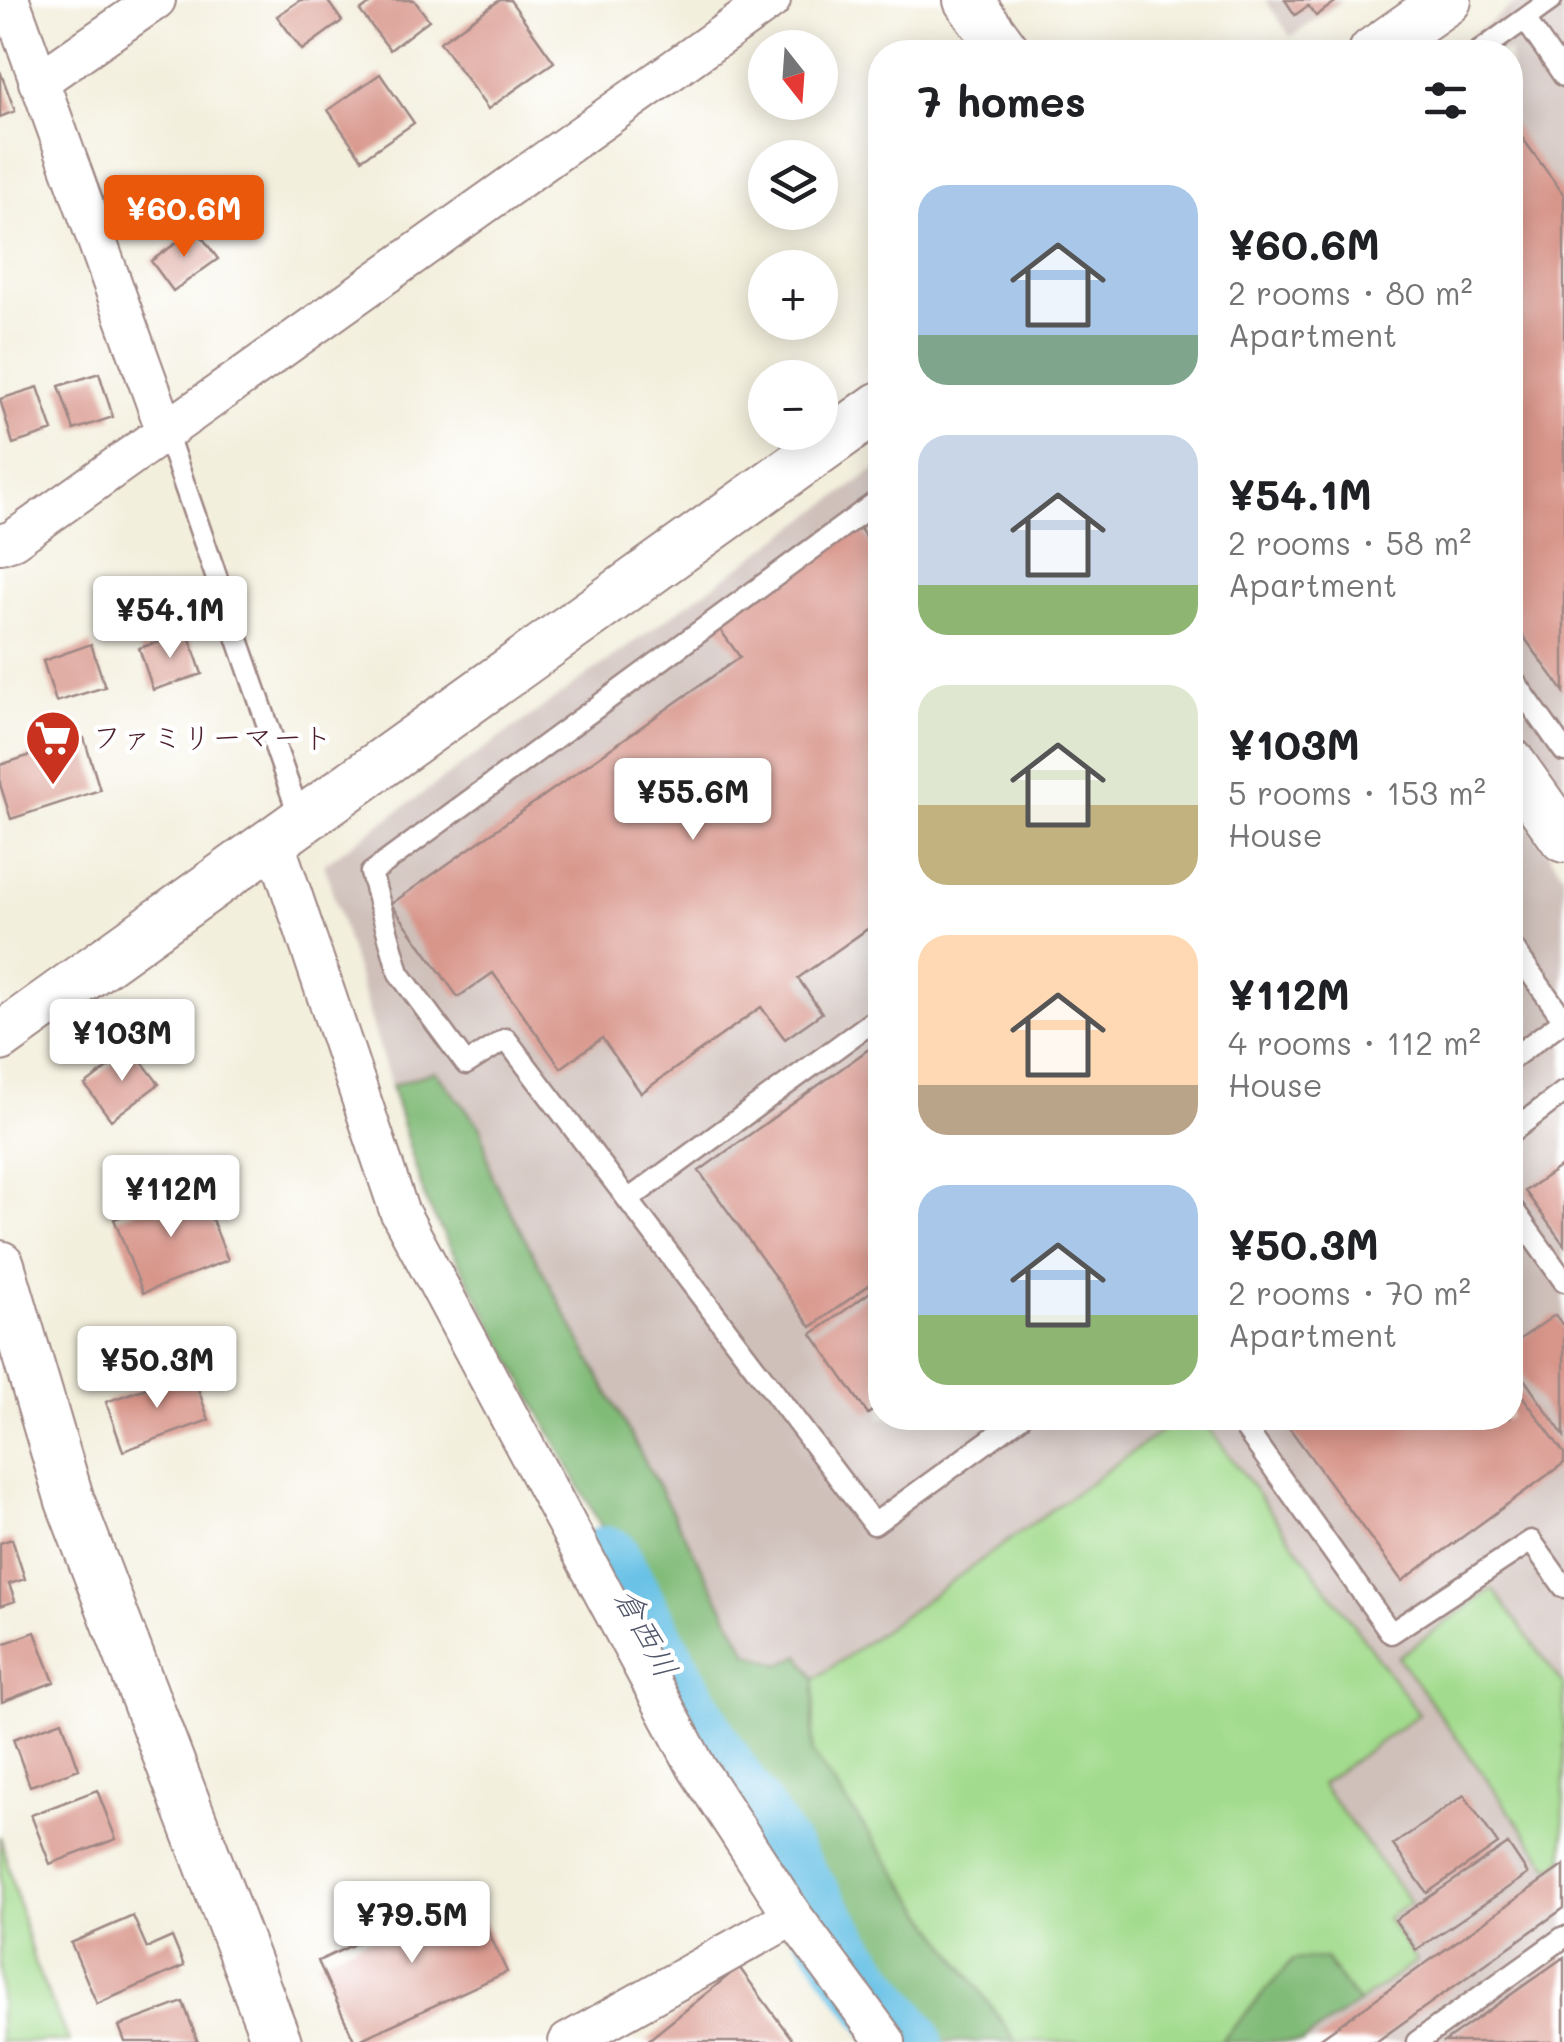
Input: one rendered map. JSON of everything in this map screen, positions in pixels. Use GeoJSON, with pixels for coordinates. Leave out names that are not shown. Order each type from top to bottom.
{"type":"FeatureCollection","features":[{"type":"Feature","properties":{"kind":"street"},"geometry":{"type":"LineString","coordinates":[[10,0],[165,430]]}},
{"type":"Feature","properties":{"kind":"street"},"geometry":{"type":"LineString","coordinates":[[38,82],[156,0]]}},
{"type":"Feature","properties":{"kind":"street"},"geometry":{"type":"LineString","coordinates":[[0,544],[13,540],[771,0]]}},
{"type":"Feature","properties":{"kind":"street"},"geometry":{"type":"LineString","coordinates":[[968,0],[997,40]]}},
{"type":"Feature","properties":{"kind":"street"},"geometry":{"type":"LineString","coordinates":[[1390,40],[1446,0]]}},
{"type":"Feature","properties":{"kind":"street"},"geometry":{"type":"LineString","coordinates":[[0,1036],[868,415]]}},
{"type":"Feature","properties":{"kind":"street"},"geometry":{"type":"LineString","coordinates":[[1523,780],[1564,838]]}},
{"type":"Feature","properties":{"kind":"street"},"geometry":{"type":"LineString","coordinates":[[288,830],[400,1212],[698,1768],[793,1916],[886,2042]]}},
{"type":"Feature","properties":{"kind":"street"},"geometry":{"type":"LineString","coordinates":[[0,1266],[70,1501],[277,2042]]}},
{"type":"Feature","properties":{"kind":"street"},"geometry":{"type":"LineString","coordinates":[[568,2042],[793,1916]]}},
{"type":"Feature","properties":{"kind":"lane"},"geometry":{"type":"LineString","coordinates":[[1495,40],[1551,0]]}},
{"type":"Feature","properties":{"kind":"lane"},"geometry":{"type":"LineString","coordinates":[[1525,19],[1564,76]]}},
{"type":"Feature","properties":{"kind":"lane"},"geometry":{"type":"LineString","coordinates":[[165,430],[288,830]]}},
{"type":"Feature","properties":{"kind":"lane"},"geometry":{"type":"LineString","coordinates":[[868,508],[371,872],[399,973],[466,1064],[506,1039],[874,1524],[1003,1430]]}},
{"type":"Feature","properties":{"kind":"lane"},"geometry":{"type":"LineString","coordinates":[[1523,692],[1564,750]]}},
{"type":"Feature","properties":{"kind":"lane"},"geometry":{"type":"LineString","coordinates":[[1523,962],[1564,1020],[1523,1050]]}},
{"type":"Feature","properties":{"kind":"lane"},"geometry":{"type":"LineString","coordinates":[[628,1200],[868,1025]]}},
{"type":"Feature","properties":{"kind":"lane"},"geometry":{"type":"LineString","coordinates":[[1523,1122],[1564,1092]]}},
{"type":"Feature","properties":{"kind":"lane"},"geometry":{"type":"LineString","coordinates":[[1523,1222],[1564,1280]]}},
{"type":"Feature","properties":{"kind":"lane"},"geometry":{"type":"LineString","coordinates":[[1247,1430],[1391,1633],[1531,1540],[1564,1587]]}},
{"type":"Feature","properties":{"kind":"lane"},"geometry":{"type":"LineString","coordinates":[[1417,2042],[1564,1937]]}},
{"type":"Feature","properties":{"kind":"shaded area"},"geometry":{"type":"Polygon","coordinates":[[[1265,0],[1343,0],[1291,37],[1265,0]]]}},
{"type":"Feature","properties":{"kind":"shaded area"},"geometry":{"type":"Polygon","coordinates":[[[1521,0],[1564,0],[1564,786],[1523,729],[1523,40],[1465,40],[1521,0]]]}},
{"type":"Feature","properties":{"kind":"shaded area"},"geometry":{"type":"Polygon","coordinates":[[[868,475],[868,1430],[1523,1430],[1523,817],[1564,875],[1564,2042],[931,2042],[426,1202],[324,864],[868,475]]]}},
{"type":"Feature","properties":{"kind":"green space"},"geometry":{"type":"Polygon","coordinates":[[[435,1071],[481,1127],[492,1177],[748,1653],[781,1665],[800,1655],[815,1679],[812,1753],[1016,2042],[931,2042],[712,1732],[426,1202],[391,1086],[435,1071]]]}},
{"type":"Feature","properties":{"kind":"green space"},"geometry":{"type":"Polygon","coordinates":[[[1163,1430],[1211,1430],[1419,1714],[1321,1784],[1411,1903],[1387,1918],[1417,1961],[1358,2003],[1325,1958],[1293,1960],[1221,2042],[1016,2042],[812,1753],[815,1679],[1163,1430]]]}},
{"type":"Feature","properties":{"kind":"green space"},"geometry":{"type":"Polygon","coordinates":[[[1493,1589],[1564,1686],[1564,1859],[1551,1868],[1398,1657],[1493,1589]]]}},
{"type":"Feature","properties":{"kind":"green space"},"geometry":{"type":"Polygon","coordinates":[[[0,1836],[35,1965],[69,2042],[0,2042],[0,1836]]]}},
{"type":"Feature","properties":{"kind":"green space"},"geometry":{"type":"Polygon","coordinates":[[[1324,1958],[1358,2003],[1302,2042],[1221,2042],[1293,1960],[1324,1958]]]}},
{"type":"Feature","properties":{"kind":"building"},"geometry":{"type":"Polygon","coordinates":[[[300,0],[327,0],[342,21],[302,50],[277,16],[300,0]]]}},
{"type":"Feature","properties":{"kind":"building"},"geometry":{"type":"Polygon","coordinates":[[[375,0],[414,0],[429,20],[390,50],[360,11],[375,0]]]}},
{"type":"Feature","properties":{"kind":"building"},"geometry":{"type":"Polygon","coordinates":[[[500,0],[510,0],[554,62],[488,109],[440,42],[500,0]]]}},
{"type":"Feature","properties":{"kind":"building"},"geometry":{"type":"Polygon","coordinates":[[[1285,0],[1338,0],[1316,16],[1308,6],[1295,15],[1285,0]]]}},
{"type":"Feature","properties":{"kind":"building"},"geometry":{"type":"Polygon","coordinates":[[[0,71],[15,111],[0,117],[0,71]]]}},
{"type":"Feature","properties":{"kind":"building"},"geometry":{"type":"Polygon","coordinates":[[[380,74],[414,123],[362,159],[328,110],[380,74]]]}},
{"type":"Feature","properties":{"kind":"building"},"geometry":{"type":"Polygon","coordinates":[[[1523,139],[1564,195],[1564,692],[1523,636],[1523,139]]]}},
{"type":"Feature","properties":{"kind":"building"},"geometry":{"type":"Polygon","coordinates":[[[196,229],[218,259],[173,291],[151,261],[196,229]]]}},
{"type":"Feature","properties":{"kind":"building"},"geometry":{"type":"Polygon","coordinates":[[[99,373],[113,417],[74,430],[59,386],[99,373]]]}},
{"type":"Feature","properties":{"kind":"building"},"geometry":{"type":"Polygon","coordinates":[[[38,387],[53,431],[13,444],[0,399],[38,387]]]}},
{"type":"Feature","properties":{"kind":"building"},"geometry":{"type":"Polygon","coordinates":[[[854,520],[868,540],[868,928],[798,978],[822,1013],[785,1039],[761,1007],[641,1093],[602,1038],[561,1068],[493,973],[458,997],[391,904],[740,657],[713,620],[854,520]]]}},
{"type":"Feature","properties":{"kind":"building"},"geometry":{"type":"Polygon","coordinates":[[[188,633],[202,674],[153,690],[139,648],[188,633]]]}},
{"type":"Feature","properties":{"kind":"building"},"geometry":{"type":"Polygon","coordinates":[[[91,644],[105,687],[56,702],[43,661],[91,644]]]}},
{"type":"Feature","properties":{"kind":"building"},"geometry":{"type":"Polygon","coordinates":[[[84,738],[100,790],[11,819],[0,784],[0,765],[84,738]]]}},
{"type":"Feature","properties":{"kind":"building"},"geometry":{"type":"Polygon","coordinates":[[[132,1049],[159,1084],[111,1120],[85,1085],[132,1049]]]}},
{"type":"Feature","properties":{"kind":"building"},"geometry":{"type":"Polygon","coordinates":[[[868,1050],[868,1286],[811,1327],[699,1171],[868,1050]]]}},
{"type":"Feature","properties":{"kind":"building"},"geometry":{"type":"Polygon","coordinates":[[[1564,1164],[1564,1245],[1525,1191],[1564,1164]]]}},
{"type":"Feature","properties":{"kind":"building"},"geometry":{"type":"Polygon","coordinates":[[[199,1186],[228,1260],[143,1293],[114,1219],[199,1186]]]}},
{"type":"Feature","properties":{"kind":"building"},"geometry":{"type":"Polygon","coordinates":[[[868,1294],[868,1414],[812,1334],[868,1294]]]}},
{"type":"Feature","properties":{"kind":"building"},"geometry":{"type":"Polygon","coordinates":[[[1555,1315],[1564,1327],[1564,1436],[1523,1378],[1523,1337],[1555,1315]]]}},
{"type":"Feature","properties":{"kind":"building"},"geometry":{"type":"Polygon","coordinates":[[[192,1372],[209,1420],[123,1451],[106,1402],[192,1372]]]}},
{"type":"Feature","properties":{"kind":"building"},"geometry":{"type":"Polygon","coordinates":[[[1523,1397],[1564,1453],[1564,1463],[1402,1581],[1291,1430],[1523,1430],[1523,1397]]]}},
{"type":"Feature","properties":{"kind":"building"},"geometry":{"type":"Polygon","coordinates":[[[12,1539],[25,1579],[9,1584],[15,1601],[0,1606],[0,1543],[12,1539]]]}},
{"type":"Feature","properties":{"kind":"building"},"geometry":{"type":"Polygon","coordinates":[[[35,1632],[54,1682],[2,1702],[0,1645],[35,1632]]]}},
{"type":"Feature","properties":{"kind":"building"},"geometry":{"type":"Polygon","coordinates":[[[62,1721],[79,1769],[30,1786],[13,1739],[62,1721]]]}},
{"type":"Feature","properties":{"kind":"building"},"geometry":{"type":"Polygon","coordinates":[[[97,1790],[116,1839],[50,1864],[31,1815],[97,1790]]]}},
{"type":"Feature","properties":{"kind":"building"},"geometry":{"type":"Polygon","coordinates":[[[1464,1795],[1498,1844],[1427,1893],[1393,1845],[1464,1795]]]}},
{"type":"Feature","properties":{"kind":"building"},"geometry":{"type":"Polygon","coordinates":[[[1508,1844],[1528,1874],[1416,1950],[1395,1920],[1508,1844]]]}},
{"type":"Feature","properties":{"kind":"building"},"geometry":{"type":"Polygon","coordinates":[[[1564,1865],[1564,1908],[1376,2042],[1315,2042],[1564,1865]]]}},
{"type":"Feature","properties":{"kind":"building"},"geometry":{"type":"Polygon","coordinates":[[[469,1890],[507,1972],[355,2042],[318,1961],[469,1890]]]}},
{"type":"Feature","properties":{"kind":"building"},"geometry":{"type":"Polygon","coordinates":[[[133,1916],[147,1948],[172,1937],[184,1966],[97,2004],[71,1943],[133,1916]]]}},
{"type":"Feature","properties":{"kind":"building"},"geometry":{"type":"Polygon","coordinates":[[[1564,1957],[1564,2042],[1444,2042],[1564,1957]]]}},
{"type":"Feature","properties":{"kind":"building"},"geometry":{"type":"Polygon","coordinates":[[[739,1967],[794,2042],[646,2042],[739,1967]]]}},
{"type":"Feature","properties":{"kind":"building"},"geometry":{"type":"Polygon","coordinates":[[[183,2002],[198,2042],[125,2042],[119,2026],[183,2002]]]}},
{"type":"Feature","properties":{"kind":"waterway","name":"倉西川"},"geometry":{"type":"LineString","coordinates":[[607,1560],[709,1750],[853,1967],[909,2042]]}},
{"type":"Feature","properties":{"kind":"place","name":"ファミリーマート"},"geometry":{"type":"Point","coordinates":[53,787]}}]}
